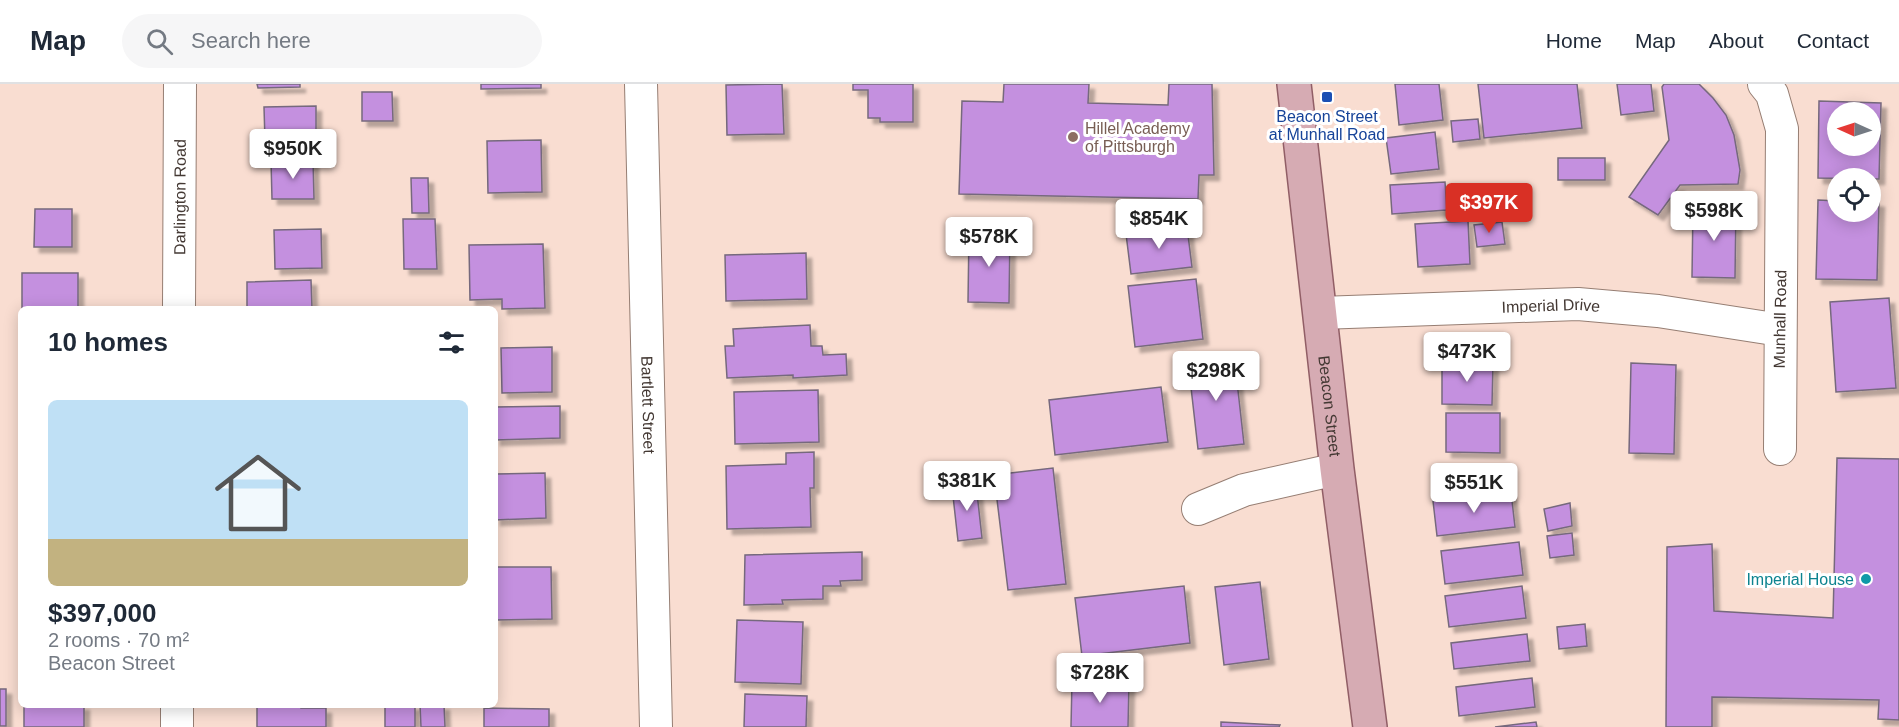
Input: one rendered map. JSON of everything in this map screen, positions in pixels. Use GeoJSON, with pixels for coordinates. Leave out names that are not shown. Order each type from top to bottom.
{"type":"FeatureCollection","features":[{"type":"Feature","properties":{"kind":"main road","name":"Beacon Street"},"geometry":{"type":"LineString","coordinates":[[1294,84],[1337,469],[1370,727]]}},
{"type":"Feature","properties":{"kind":"street","name":"Darlington Road"},"geometry":{"type":"LineString","coordinates":[[179,306],[180,84]]}},
{"type":"Feature","properties":{"kind":"street","name":"Bartlett Street"},"geometry":{"type":"LineString","coordinates":[[641,84],[656,727]]}},
{"type":"Feature","properties":{"kind":"street","name":"Munhall Road"},"geometry":{"type":"LineString","coordinates":[[1764,84],[1772,94],[1782,129],[1780,449]]}},
{"type":"Feature","properties":{"kind":"street","name":"Imperial Drive"},"geometry":{"type":"LineString","coordinates":[[1320,313],[1578,304],[1658,311],[1780,330]]}},
{"type":"Feature","properties":{"kind":"street"},"geometry":{"type":"LineString","coordinates":[[1198,509],[1244,490],[1337,469]]}},
{"type":"Feature","properties":{"kind":"street"},"geometry":{"type":"LineString","coordinates":[[177,708],[177,727]]}},
{"type":"Feature","properties":{"kind":"building"},"geometry":{"type":"Polygon","coordinates":[[[257,84],[300,84],[300,87],[258,88],[257,84]]]}},
{"type":"Feature","properties":{"kind":"building"},"geometry":{"type":"Polygon","coordinates":[[[481,84],[541,84],[541,88],[481,89],[481,84]]]}},
{"type":"Feature","properties":{"kind":"building"},"geometry":{"type":"Polygon","coordinates":[[[782,84],[784,134],[727,135],[726,85],[782,84]]]}},
{"type":"Feature","properties":{"kind":"building"},"geometry":{"type":"Polygon","coordinates":[[[853,84],[913,84],[913,122],[880,122],[880,118],[868,118],[868,90],[853,90],[853,84]]]}},
{"type":"Feature","properties":{"kind":"building"},"geometry":{"type":"Polygon","coordinates":[[[1004,84],[1089,84],[1088,103],[1168,105],[1169,84],[1212,84],[1214,175],[1199,175],[1198,199],[959,194],[962,101],[1003,102],[1004,84]]]}},
{"type":"Feature","properties":{"kind":"building"},"geometry":{"type":"Polygon","coordinates":[[[1395,84],[1439,84],[1443,120],[1399,125],[1395,84]]]}},
{"type":"Feature","properties":{"kind":"building"},"geometry":{"type":"Polygon","coordinates":[[[1478,84],[1577,84],[1582,128],[1484,138],[1478,84]]]}},
{"type":"Feature","properties":{"kind":"building"},"geometry":{"type":"Polygon","coordinates":[[[1617,84],[1651,84],[1654,111],[1621,115],[1617,84]]]}},
{"type":"Feature","properties":{"kind":"building"},"geometry":{"type":"Polygon","coordinates":[[[1664,84],[1699,84],[1713,98],[1726,115],[1734,135],[1740,170],[1738,184],[1680,185],[1658,215],[1629,197],[1669,140],[1662,87],[1664,84]]]}},
{"type":"Feature","properties":{"kind":"building"},"geometry":{"type":"Polygon","coordinates":[[[362,92],[392,92],[393,121],[362,121],[362,92]]]}},
{"type":"Feature","properties":{"kind":"building"},"geometry":{"type":"Polygon","coordinates":[[[1819,101],[1850,102],[1827,102],[1827,156],[1880,156],[1879,168],[1827,168],[1827,178],[1818,178],[1819,101]]]}},
{"type":"Feature","properties":{"kind":"building"},"geometry":{"type":"Polygon","coordinates":[[[316,106],[316,140],[265,141],[264,107],[316,106]]]}},
{"type":"Feature","properties":{"kind":"building"},"geometry":{"type":"Polygon","coordinates":[[[1478,119],[1480,139],[1453,142],[1451,121],[1478,119]]]}},
{"type":"Feature","properties":{"kind":"building"},"geometry":{"type":"Polygon","coordinates":[[[1435,132],[1439,169],[1391,174],[1386,138],[1435,132]]]}},
{"type":"Feature","properties":{"kind":"building"},"geometry":{"type":"Polygon","coordinates":[[[541,140],[542,192],[488,193],[487,141],[541,140]]]}},
{"type":"Feature","properties":{"kind":"building"},"geometry":{"type":"Polygon","coordinates":[[[1558,158],[1605,158],[1605,180],[1558,180],[1558,158]]]}},
{"type":"Feature","properties":{"kind":"building"},"geometry":{"type":"Polygon","coordinates":[[[313,160],[314,199],[272,199],[271,161],[313,160]]]}},
{"type":"Feature","properties":{"kind":"building"},"geometry":{"type":"Polygon","coordinates":[[[411,178],[428,178],[429,213],[412,213],[411,178]]]}},
{"type":"Feature","properties":{"kind":"building"},"geometry":{"type":"Polygon","coordinates":[[[1445,182],[1447,210],[1392,214],[1390,185],[1445,182]]]}},
{"type":"Feature","properties":{"kind":"building"},"geometry":{"type":"Polygon","coordinates":[[[1818,200],[1827,200],[1827,222],[1878,222],[1877,280],[1816,279],[1818,200]]]}},
{"type":"Feature","properties":{"kind":"building"},"geometry":{"type":"Polygon","coordinates":[[[1693,206],[1736,207],[1735,278],[1692,277],[1693,206]]]}},
{"type":"Feature","properties":{"kind":"building"},"geometry":{"type":"Polygon","coordinates":[[[35,209],[72,209],[72,247],[34,247],[35,209]]]}},
{"type":"Feature","properties":{"kind":"building"},"geometry":{"type":"Polygon","coordinates":[[[403,219],[435,219],[437,269],[404,269],[403,219]]]}},
{"type":"Feature","properties":{"kind":"building"},"geometry":{"type":"Polygon","coordinates":[[[1468,221],[1470,264],[1418,267],[1415,224],[1468,221]]]}},
{"type":"Feature","properties":{"kind":"building"},"geometry":{"type":"Polygon","coordinates":[[[1502,222],[1505,244],[1477,247],[1474,225],[1502,222]]]}},
{"type":"Feature","properties":{"kind":"building"},"geometry":{"type":"Polygon","coordinates":[[[1187,227],[1192,267],[1131,274],[1126,234],[1187,227]]]}},
{"type":"Feature","properties":{"kind":"building"},"geometry":{"type":"Polygon","coordinates":[[[321,229],[322,268],[275,269],[274,230],[321,229]]]}},
{"type":"Feature","properties":{"kind":"building"},"geometry":{"type":"Polygon","coordinates":[[[969,232],[1010,233],[1009,303],[968,302],[969,232]]]}},
{"type":"Feature","properties":{"kind":"building"},"geometry":{"type":"Polygon","coordinates":[[[543,244],[545,308],[502,309],[502,299],[470,300],[469,245],[543,244]]]}},
{"type":"Feature","properties":{"kind":"building"},"geometry":{"type":"Polygon","coordinates":[[[806,253],[807,299],[726,301],[725,255],[806,253]]]}},
{"type":"Feature","properties":{"kind":"building"},"geometry":{"type":"Polygon","coordinates":[[[22,273],[78,273],[78,306],[22,306],[22,273]]]}},
{"type":"Feature","properties":{"kind":"building"},"geometry":{"type":"Polygon","coordinates":[[[1196,279],[1203,339],[1135,347],[1128,286],[1196,279]]]}},
{"type":"Feature","properties":{"kind":"building"},"geometry":{"type":"Polygon","coordinates":[[[311,280],[312,306],[247,306],[247,282],[311,280]]]}},
{"type":"Feature","properties":{"kind":"building"},"geometry":{"type":"Polygon","coordinates":[[[1889,298],[1896,388],[1836,392],[1830,302],[1889,298]]]}},
{"type":"Feature","properties":{"kind":"building"},"geometry":{"type":"Polygon","coordinates":[[[810,325],[811,346],[822,346],[823,355],[846,354],[847,375],[727,378],[725,346],[734,346],[733,329],[810,325]]]}},
{"type":"Feature","properties":{"kind":"building"},"geometry":{"type":"Polygon","coordinates":[[[552,347],[552,392],[502,393],[501,348],[552,347]]]}},
{"type":"Feature","properties":{"kind":"building"},"geometry":{"type":"Polygon","coordinates":[[[1234,355],[1244,444],[1198,449],[1188,361],[1234,355]]]}},
{"type":"Feature","properties":{"kind":"building"},"geometry":{"type":"Polygon","coordinates":[[[1442,362],[1493,363],[1492,405],[1442,404],[1442,362]]]}},
{"type":"Feature","properties":{"kind":"building"},"geometry":{"type":"Polygon","coordinates":[[[1631,363],[1676,365],[1674,454],[1629,453],[1631,363]]]}},
{"type":"Feature","properties":{"kind":"building"},"geometry":{"type":"Polygon","coordinates":[[[1161,387],[1168,442],[1055,455],[1049,400],[1161,387]]]}},
{"type":"Feature","properties":{"kind":"building"},"geometry":{"type":"Polygon","coordinates":[[[818,390],[819,442],[735,444],[734,392],[818,390]]]}},
{"type":"Feature","properties":{"kind":"building"},"geometry":{"type":"Polygon","coordinates":[[[560,406],[560,438],[498,440],[498,407],[560,406]]]}},
{"type":"Feature","properties":{"kind":"building"},"geometry":{"type":"Polygon","coordinates":[[[1446,413],[1500,413],[1500,453],[1446,452],[1446,413]]]}},
{"type":"Feature","properties":{"kind":"building"},"geometry":{"type":"Polygon","coordinates":[[[814,452],[814,488],[810,488],[811,527],[727,529],[726,466],[786,464],[786,453],[814,452]]]}},
{"type":"Feature","properties":{"kind":"building","name":"Imperial House"},"geometry":{"type":"Polygon","coordinates":[[[1837,458],[1899,459],[1899,720],[1878,719],[1879,700],[1712,697],[1712,727],[1666,727],[1667,547],[1712,544],[1714,611],[1833,618],[1837,458]]]}},
{"type":"Feature","properties":{"kind":"building"},"geometry":{"type":"Polygon","coordinates":[[[1053,468],[1066,584],[1008,590],[994,475],[1053,468]]]}},
{"type":"Feature","properties":{"kind":"building"},"geometry":{"type":"Polygon","coordinates":[[[545,473],[546,518],[498,520],[498,474],[545,473]]]}},
{"type":"Feature","properties":{"kind":"building"},"geometry":{"type":"Polygon","coordinates":[[[976,484],[982,538],[958,541],[952,487],[976,484]]]}},
{"type":"Feature","properties":{"kind":"building"},"geometry":{"type":"Polygon","coordinates":[[[1511,492],[1515,527],[1437,536],[1433,501],[1511,492]]]}},
{"type":"Feature","properties":{"kind":"building"},"geometry":{"type":"Polygon","coordinates":[[[1570,503],[1572,526],[1548,531],[1544,509],[1570,503]]]}},
{"type":"Feature","properties":{"kind":"building"},"geometry":{"type":"Polygon","coordinates":[[[1572,533],[1574,555],[1550,558],[1547,536],[1572,533]]]}},
{"type":"Feature","properties":{"kind":"building"},"geometry":{"type":"Polygon","coordinates":[[[1519,542],[1523,575],[1445,584],[1441,551],[1519,542]]]}},
{"type":"Feature","properties":{"kind":"building"},"geometry":{"type":"Polygon","coordinates":[[[862,552],[862,580],[840,581],[841,586],[823,586],[823,599],[782,600],[783,604],[744,605],[745,555],[862,552]]]}},
{"type":"Feature","properties":{"kind":"building"},"geometry":{"type":"Polygon","coordinates":[[[498,567],[551,567],[552,619],[498,620],[498,567]]]}},
{"type":"Feature","properties":{"kind":"building"},"geometry":{"type":"Polygon","coordinates":[[[1260,582],[1269,659],[1224,665],[1215,587],[1260,582]]]}},
{"type":"Feature","properties":{"kind":"building"},"geometry":{"type":"Polygon","coordinates":[[[1184,586],[1190,643],[1082,656],[1075,598],[1184,586]]]}},
{"type":"Feature","properties":{"kind":"building"},"geometry":{"type":"Polygon","coordinates":[[[1522,586],[1526,618],[1449,627],[1445,596],[1522,586]]]}},
{"type":"Feature","properties":{"kind":"building"},"geometry":{"type":"Polygon","coordinates":[[[737,620],[803,622],[801,684],[735,682],[737,620]]]}},
{"type":"Feature","properties":{"kind":"building"},"geometry":{"type":"Polygon","coordinates":[[[1585,624],[1587,646],[1559,649],[1557,627],[1585,624]]]}},
{"type":"Feature","properties":{"kind":"building"},"geometry":{"type":"Polygon","coordinates":[[[1527,634],[1530,661],[1454,669],[1451,643],[1527,634]]]}},
{"type":"Feature","properties":{"kind":"building"},"geometry":{"type":"Polygon","coordinates":[[[1532,678],[1535,707],[1459,716],[1456,687],[1532,678]]]}},
{"type":"Feature","properties":{"kind":"building"},"geometry":{"type":"Polygon","coordinates":[[[1072,680],[1129,682],[1128,727],[1071,727],[1072,680]]]}},
{"type":"Feature","properties":{"kind":"building"},"geometry":{"type":"Polygon","coordinates":[[[0,689],[6,689],[6,726],[0,726],[0,689]]]}},
{"type":"Feature","properties":{"kind":"building"},"geometry":{"type":"Polygon","coordinates":[[[745,694],[807,696],[806,727],[744,727],[745,694]]]}},
{"type":"Feature","properties":{"kind":"building"},"geometry":{"type":"Polygon","coordinates":[[[24,708],[84,708],[84,727],[24,727],[24,708]]]}},
{"type":"Feature","properties":{"kind":"building"},"geometry":{"type":"Polygon","coordinates":[[[257,708],[326,708],[326,727],[257,727],[257,708]]]}},
{"type":"Feature","properties":{"kind":"building"},"geometry":{"type":"Polygon","coordinates":[[[385,708],[415,708],[415,727],[385,727],[385,708]]]}},
{"type":"Feature","properties":{"kind":"building"},"geometry":{"type":"Polygon","coordinates":[[[420,708],[444,708],[445,727],[421,727],[420,708]]]}},
{"type":"Feature","properties":{"kind":"building"},"geometry":{"type":"Polygon","coordinates":[[[484,708],[549,709],[549,727],[484,727],[484,708]]]}},
{"type":"Feature","properties":{"kind":"building"},"geometry":{"type":"Polygon","coordinates":[[[1221,722],[1280,725],[1279,727],[1221,727],[1221,722]]]}},
{"type":"Feature","properties":{"kind":"building"},"geometry":{"type":"Polygon","coordinates":[[[1536,722],[1537,727],[1495,727],[1536,722]]]}},
{"type":"Feature","properties":{"kind":"place","name":"Beacon Street at Munhall Road"},"geometry":{"type":"Point","coordinates":[1327,97]}},
{"type":"Feature","properties":{"kind":"place","name":"Hillel Academy of Pittsburgh"},"geometry":{"type":"Point","coordinates":[1073,137]}},
{"type":"Feature","properties":{"kind":"place","name":"Imperial House"},"geometry":{"type":"Point","coordinates":[1866,579]}}]}
